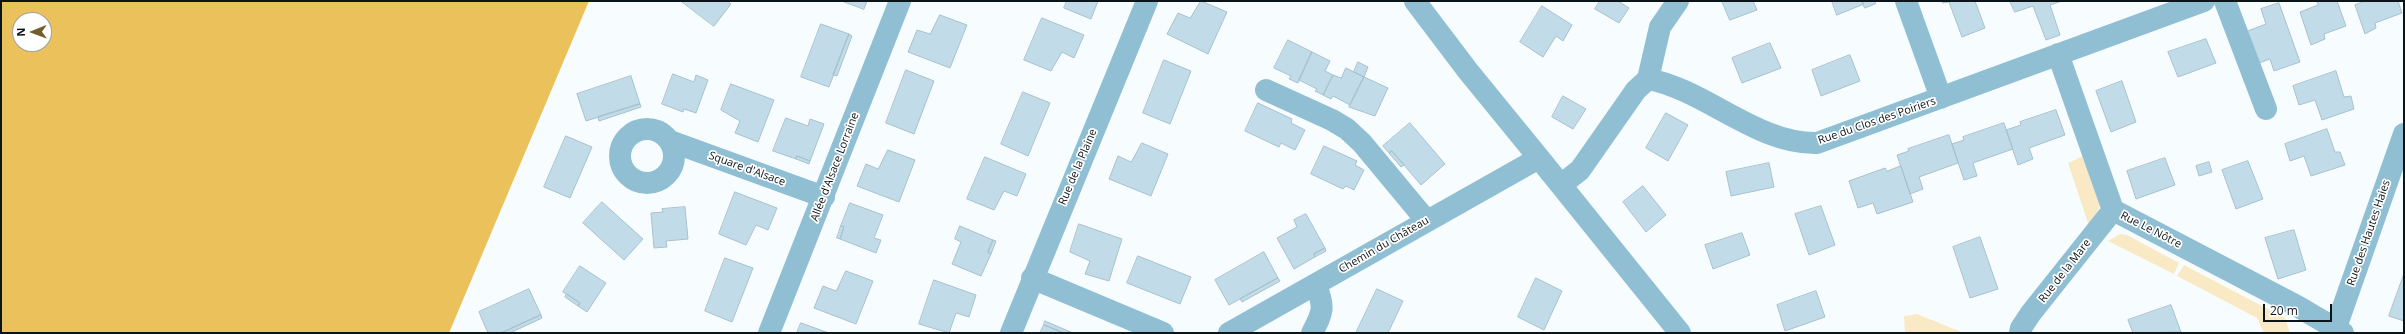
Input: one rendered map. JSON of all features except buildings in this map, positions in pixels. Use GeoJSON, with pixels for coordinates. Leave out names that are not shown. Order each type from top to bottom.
{"type":"FeatureCollection","features":[{"type":"Feature","properties":{"kind":"street","name":"Allée d'Alsace Lorraine"},"geometry":{"type":"LineString","coordinates":[[769,333],[824,197],[900,1]]}},
{"type":"Feature","properties":{"kind":"street","name":"Rue de la Plaine"},"geometry":{"type":"LineString","coordinates":[[1011,333],[1032,278],[1147,1]]}},
{"type":"Feature","properties":{"kind":"street"},"geometry":{"type":"LineString","coordinates":[[1415,1],[1468,71],[1540,158],[1680,333]]}},
{"type":"Feature","properties":{"kind":"street"},"geometry":{"type":"LineString","coordinates":[[1561,185],[1580,170],[1636,90],[1648,79],[1660,27],[1678,1]]}},
{"type":"Feature","properties":{"kind":"street"},"geometry":{"type":"LineString","coordinates":[[1906,1],[1940,98]]}},
{"type":"Feature","properties":{"kind":"street"},"geometry":{"type":"LineString","coordinates":[[2225,1],[2266,109]]}},
{"type":"Feature","properties":{"kind":"street","name":"Rue du Clos des Poiriers"},"geometry":{"type":"LineString","coordinates":[[1648,79],[1668,83],[1735,118],[1792,141],[1817,143],[2199,3]]}},
{"type":"Feature","properties":{"kind":"street","name":"Rue Le Nôtre"},"geometry":{"type":"LineString","coordinates":[[2058,54],[2113,210],[2297,306],[2337,332]]}},
{"type":"Feature","properties":{"kind":"street"},"geometry":{"type":"LineString","coordinates":[[1266,90],[1332,120],[1347,129],[1362,143],[1426,220]]}},
{"type":"Feature","properties":{"kind":"street","name":"Rue des Hautes Haies"},"geometry":{"type":"LineString","coordinates":[[2337,332],[2404,134]]}},
{"type":"Feature","properties":{"kind":"street","name":"Square d'Alsace"},"geometry":{"type":"LineString","coordinates":[[670,141],[824,197]]}},
{"type":"Feature","properties":{"kind":"street","name":"Chemin du Château"},"geometry":{"type":"LineString","coordinates":[[1229,333],[1316,285],[1426,220],[1540,158]]}},
{"type":"Feature","properties":{"kind":"street","name":"Rue de la Mare"},"geometry":{"type":"LineString","coordinates":[[2020,333],[2021,328],[2032,313],[2113,210]]}},
{"type":"Feature","properties":{"kind":"street"},"geometry":{"type":"LineString","coordinates":[[1032,278],[1164,333]]}},
{"type":"Feature","properties":{"kind":"street"},"geometry":{"type":"LineString","coordinates":[[1312,333],[1323,311],[1322,299],[1316,285]]}},
{"type":"Feature","properties":{"kind":"shaded area"},"geometry":{"type":"Polygon","coordinates":[[[1,1],[589,1],[449,333],[1,333],[1,1]]]}},
{"type":"Feature","properties":{"kind":"shaded area"},"geometry":{"type":"Polygon","coordinates":[[[2083,156],[2100,206],[2090,229],[2068,163],[2083,156]]]}},
{"type":"Feature","properties":{"kind":"shaded area"},"geometry":{"type":"Polygon","coordinates":[[[2120,234],[2127,235],[2179,263],[2174,274],[2108,241],[2120,234]]]}},
{"type":"Feature","properties":{"kind":"shaded area"},"geometry":{"type":"Polygon","coordinates":[[[2184,265],[2285,318],[2290,333],[2264,333],[2257,318],[2177,276],[2184,265]]]}},
{"type":"Feature","properties":{"kind":"shaded area"},"geometry":{"type":"Polygon","coordinates":[[[1917,314],[1964,333],[1905,333],[1904,316],[1917,314]]]}}]}
